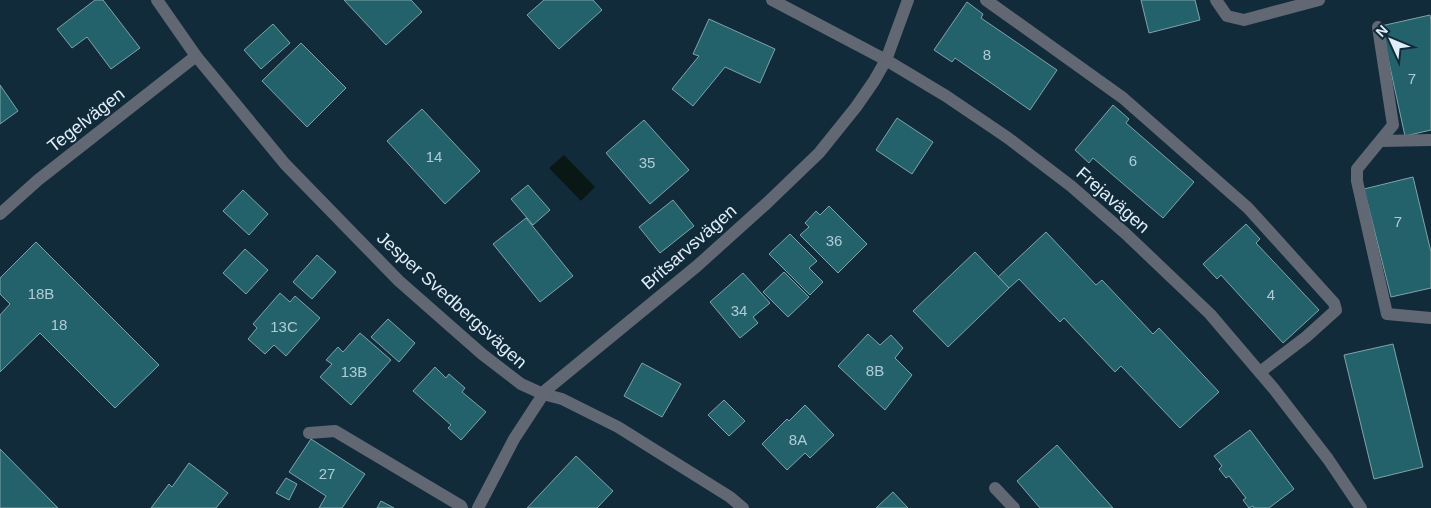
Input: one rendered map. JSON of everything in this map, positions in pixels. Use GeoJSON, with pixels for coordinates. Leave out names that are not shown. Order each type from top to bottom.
{"type":"FeatureCollection","features":[{"type":"Feature","properties":{"kind":"street","name":"Jesper Svedbergsvägen"},"geometry":{"type":"LineString","coordinates":[[157,0],[196,56],[285,164],[399,281],[482,354],[521,384],[543,394],[562,399],[618,427],[730,497],[743,508]]}},
{"type":"Feature","properties":{"kind":"street","name":"Frejavägen"},"geometry":{"type":"LineString","coordinates":[[772,0],[886,60],[946,96],[1008,138],[1071,186],[1126,234],[1210,314],[1260,372],[1328,459],[1361,508]]}},
{"type":"Feature","properties":{"kind":"street","name":"Britsarvsvägen"},"geometry":{"type":"LineString","coordinates":[[478,508],[514,439],[546,390],[697,266],[819,153],[856,107],[886,60],[908,0]]}},
{"type":"Feature","properties":{"kind":"street"},"geometry":{"type":"LineString","coordinates":[[986,0],[1130,104],[1248,208],[1334,303],[1336,310],[1306,337],[1260,372]]}},
{"type":"Feature","properties":{"kind":"street"},"geometry":{"type":"LineString","coordinates":[[1216,0],[1227,16],[1244,20],[1319,0]]}},
{"type":"Feature","properties":{"kind":"street"},"geometry":{"type":"LineString","coordinates":[[1378,27],[1393,125],[1357,169],[1357,180],[1387,314],[1431,318]]}},
{"type":"Feature","properties":{"kind":"street","name":"Tegelvägen"},"geometry":{"type":"LineString","coordinates":[[0,214],[38,180],[196,56]]}},
{"type":"Feature","properties":{"kind":"street"},"geometry":{"type":"LineString","coordinates":[[1381,140],[1431,140]]}},
{"type":"Feature","properties":{"kind":"street"},"geometry":{"type":"LineString","coordinates":[[309,433],[335,431],[462,508]]}},
{"type":"Feature","properties":{"kind":"street"},"geometry":{"type":"LineString","coordinates":[[995,488],[1014,508]]}},
{"type":"Feature","properties":{"kind":"shaded area"},"geometry":{"type":"Polygon","coordinates":[[[564,155],[595,187],[581,201],[549,168],[564,155]]]}},
{"type":"Feature","properties":{"kind":"building"},"geometry":{"type":"Polygon","coordinates":[[[95,0],[103,0],[140,48],[111,69],[87,37],[72,48],[57,29],[95,0]]]}},
{"type":"Feature","properties":{"kind":"building"},"geometry":{"type":"Polygon","coordinates":[[[344,0],[411,0],[422,12],[386,45],[344,0]]]}},
{"type":"Feature","properties":{"kind":"building"},"geometry":{"type":"Polygon","coordinates":[[[544,0],[593,0],[602,10],[559,49],[527,15],[544,0]]]}},
{"type":"Feature","properties":{"kind":"building"},"geometry":{"type":"Polygon","coordinates":[[[1141,0],[1195,0],[1200,20],[1149,33],[1141,0]]]}},
{"type":"Feature","properties":{"kind":"building"},"geometry":{"type":"Polygon","coordinates":[[[967,2],[983,14],[981,18],[1057,70],[1030,110],[955,58],[952,62],[934,50],[967,2]]]}},
{"type":"Feature","properties":{"kind":"building"},"geometry":{"type":"Polygon","coordinates":[[[1430,15],[1431,130],[1405,136],[1381,26],[1430,15]]]}},
{"type":"Feature","properties":{"kind":"building"},"geometry":{"type":"Polygon","coordinates":[[[709,19],[775,49],[760,83],[725,67],[693,106],[672,89],[699,56],[693,54],[709,19]]]}},
{"type":"Feature","properties":{"kind":"building"},"geometry":{"type":"Polygon","coordinates":[[[273,24],[290,43],[261,69],[244,50],[273,24]]]}},
{"type":"Feature","properties":{"kind":"building"},"geometry":{"type":"Polygon","coordinates":[[[301,43],[346,88],[307,127],[262,81],[301,43]]]}},
{"type":"Feature","properties":{"kind":"building"},"geometry":{"type":"Polygon","coordinates":[[[0,85],[18,111],[0,124],[0,85]]]}},
{"type":"Feature","properties":{"kind":"building"},"geometry":{"type":"Polygon","coordinates":[[[1113,105],[1129,119],[1126,123],[1194,182],[1163,218],[1093,158],[1089,163],[1075,150],[1113,105]]]}},
{"type":"Feature","properties":{"kind":"building"},"geometry":{"type":"Polygon","coordinates":[[[422,109],[480,171],[445,204],[387,141],[422,109]]]}},
{"type":"Feature","properties":{"kind":"building"},"geometry":{"type":"Polygon","coordinates":[[[897,118],[933,142],[912,174],[876,150],[897,118]]]}},
{"type":"Feature","properties":{"kind":"building"},"geometry":{"type":"Polygon","coordinates":[[[644,120],[689,170],[650,204],[606,153],[644,120]]]}},
{"type":"Feature","properties":{"kind":"building"},"geometry":{"type":"Polygon","coordinates":[[[1413,177],[1431,252],[1431,288],[1391,297],[1364,189],[1413,177]]]}},
{"type":"Feature","properties":{"kind":"building"},"geometry":{"type":"Polygon","coordinates":[[[528,185],[550,210],[533,225],[511,199],[528,185]]]}},
{"type":"Feature","properties":{"kind":"building"},"geometry":{"type":"Polygon","coordinates":[[[243,190],[268,214],[249,235],[223,211],[243,190]]]}},
{"type":"Feature","properties":{"kind":"building"},"geometry":{"type":"Polygon","coordinates":[[[673,200],[694,226],[660,253],[639,227],[673,200]]]}},
{"type":"Feature","properties":{"kind":"building"},"geometry":{"type":"Polygon","coordinates":[[[829,206],[867,244],[838,273],[800,235],[809,227],[805,223],[816,211],[820,215],[829,206]]]}},
{"type":"Feature","properties":{"kind":"building"},"geometry":{"type":"Polygon","coordinates":[[[526,218],[573,276],[540,302],[493,244],[526,218]]]}},
{"type":"Feature","properties":{"kind":"building"},"geometry":{"type":"Polygon","coordinates":[[[1246,224],[1260,239],[1256,243],[1319,310],[1283,343],[1221,275],[1217,279],[1203,264],[1246,224]]]}},
{"type":"Feature","properties":{"kind":"building"},"geometry":{"type":"Polygon","coordinates":[[[1046,232],[1096,285],[1102,280],[1153,334],[1159,328],[1219,392],[1180,428],[1121,366],[1115,372],[1064,318],[1060,322],[1019,279],[1009,288],[998,277],[1046,232]]]}},
{"type":"Feature","properties":{"kind":"building"},"geometry":{"type":"Polygon","coordinates":[[[790,234],[817,261],[809,268],[823,282],[810,295],[769,254],[790,234]]]}},
{"type":"Feature","properties":{"kind":"building"},"geometry":{"type":"Polygon","coordinates":[[[36,242],[159,365],[115,408],[40,333],[0,372],[0,315],[10,304],[0,294],[0,278],[36,242]]]}},
{"type":"Feature","properties":{"kind":"building"},"geometry":{"type":"Polygon","coordinates":[[[245,249],[268,270],[246,294],[223,273],[245,249]]]}},
{"type":"Feature","properties":{"kind":"building"},"geometry":{"type":"Polygon","coordinates":[[[975,252],[1009,288],[948,347],[913,311],[975,252]]]}},
{"type":"Feature","properties":{"kind":"building"},"geometry":{"type":"Polygon","coordinates":[[[317,255],[336,272],[312,299],[293,282],[317,255]]]}},
{"type":"Feature","properties":{"kind":"building"},"geometry":{"type":"Polygon","coordinates":[[[784,272],[809,297],[788,317],[763,292],[784,272]]]}},
{"type":"Feature","properties":{"kind":"building"},"geometry":{"type":"Polygon","coordinates":[[[743,273],[770,303],[753,317],[758,323],[740,338],[710,302],[743,273]]]}},
{"type":"Feature","properties":{"kind":"building"},"geometry":{"type":"Polygon","coordinates":[[[280,293],[290,302],[295,296],[320,318],[286,356],[274,345],[265,354],[248,339],[257,328],[253,324],[280,293]]]}},
{"type":"Feature","properties":{"kind":"building"},"geometry":{"type":"Polygon","coordinates":[[[388,319],[415,343],[399,362],[371,337],[388,319]]]}},
{"type":"Feature","properties":{"kind":"building"},"geometry":{"type":"Polygon","coordinates":[[[360,333],[391,360],[351,405],[320,377],[332,364],[326,360],[338,347],[343,352],[360,333]]]}},
{"type":"Feature","properties":{"kind":"building"},"geometry":{"type":"Polygon","coordinates":[[[868,334],[880,345],[891,335],[903,348],[895,358],[912,375],[885,410],[838,366],[868,334]]]}},
{"type":"Feature","properties":{"kind":"building"},"geometry":{"type":"Polygon","coordinates":[[[1393,344],[1423,467],[1374,479],[1344,355],[1393,344]]]}},
{"type":"Feature","properties":{"kind":"building"},"geometry":{"type":"Polygon","coordinates":[[[642,363],[681,384],[662,417],[624,396],[642,363]]]}},
{"type":"Feature","properties":{"kind":"building"},"geometry":{"type":"Polygon","coordinates":[[[435,367],[446,378],[449,374],[465,388],[462,392],[486,412],[461,440],[448,428],[451,425],[413,391],[435,367]]]}},
{"type":"Feature","properties":{"kind":"building"},"geometry":{"type":"Polygon","coordinates":[[[724,400],[745,421],[729,436],[708,415],[724,400]]]}},
{"type":"Feature","properties":{"kind":"building"},"geometry":{"type":"Polygon","coordinates":[[[805,405],[834,435],[810,458],[805,453],[787,470],[762,444],[787,419],[789,421],[805,405]]]}},
{"type":"Feature","properties":{"kind":"building"},"geometry":{"type":"Polygon","coordinates":[[[1250,430],[1294,489],[1269,508],[1254,508],[1253,506],[1249,508],[1243,500],[1246,498],[1229,476],[1226,478],[1219,469],[1222,466],[1214,456],[1250,430]]]}},
{"type":"Feature","properties":{"kind":"building"},"geometry":{"type":"Polygon","coordinates":[[[311,439],[365,474],[342,508],[319,508],[326,496],[289,472],[311,439]]]}},
{"type":"Feature","properties":{"kind":"building"},"geometry":{"type":"Polygon","coordinates":[[[1057,445],[1113,508],[1040,508],[1017,481],[1057,445]]]}},
{"type":"Feature","properties":{"kind":"building"},"geometry":{"type":"Polygon","coordinates":[[[0,449],[58,508],[0,508],[0,449]]]}},
{"type":"Feature","properties":{"kind":"building"},"geometry":{"type":"Polygon","coordinates":[[[576,456],[613,491],[597,508],[527,508],[576,456]]]}},
{"type":"Feature","properties":{"kind":"building"},"geometry":{"type":"Polygon","coordinates":[[[189,463],[228,493],[216,508],[151,508],[169,484],[172,487],[189,463]]]}},
{"type":"Feature","properties":{"kind":"building"},"geometry":{"type":"Polygon","coordinates":[[[286,478],[297,484],[289,500],[276,493],[286,478]]]}},
{"type":"Feature","properties":{"kind":"building"},"geometry":{"type":"Polygon","coordinates":[[[893,492],[908,508],[876,508],[893,492]]]}},
{"type":"Feature","properties":{"kind":"building"},"geometry":{"type":"Polygon","coordinates":[[[381,501],[394,508],[377,508],[381,501]]]}}]}
